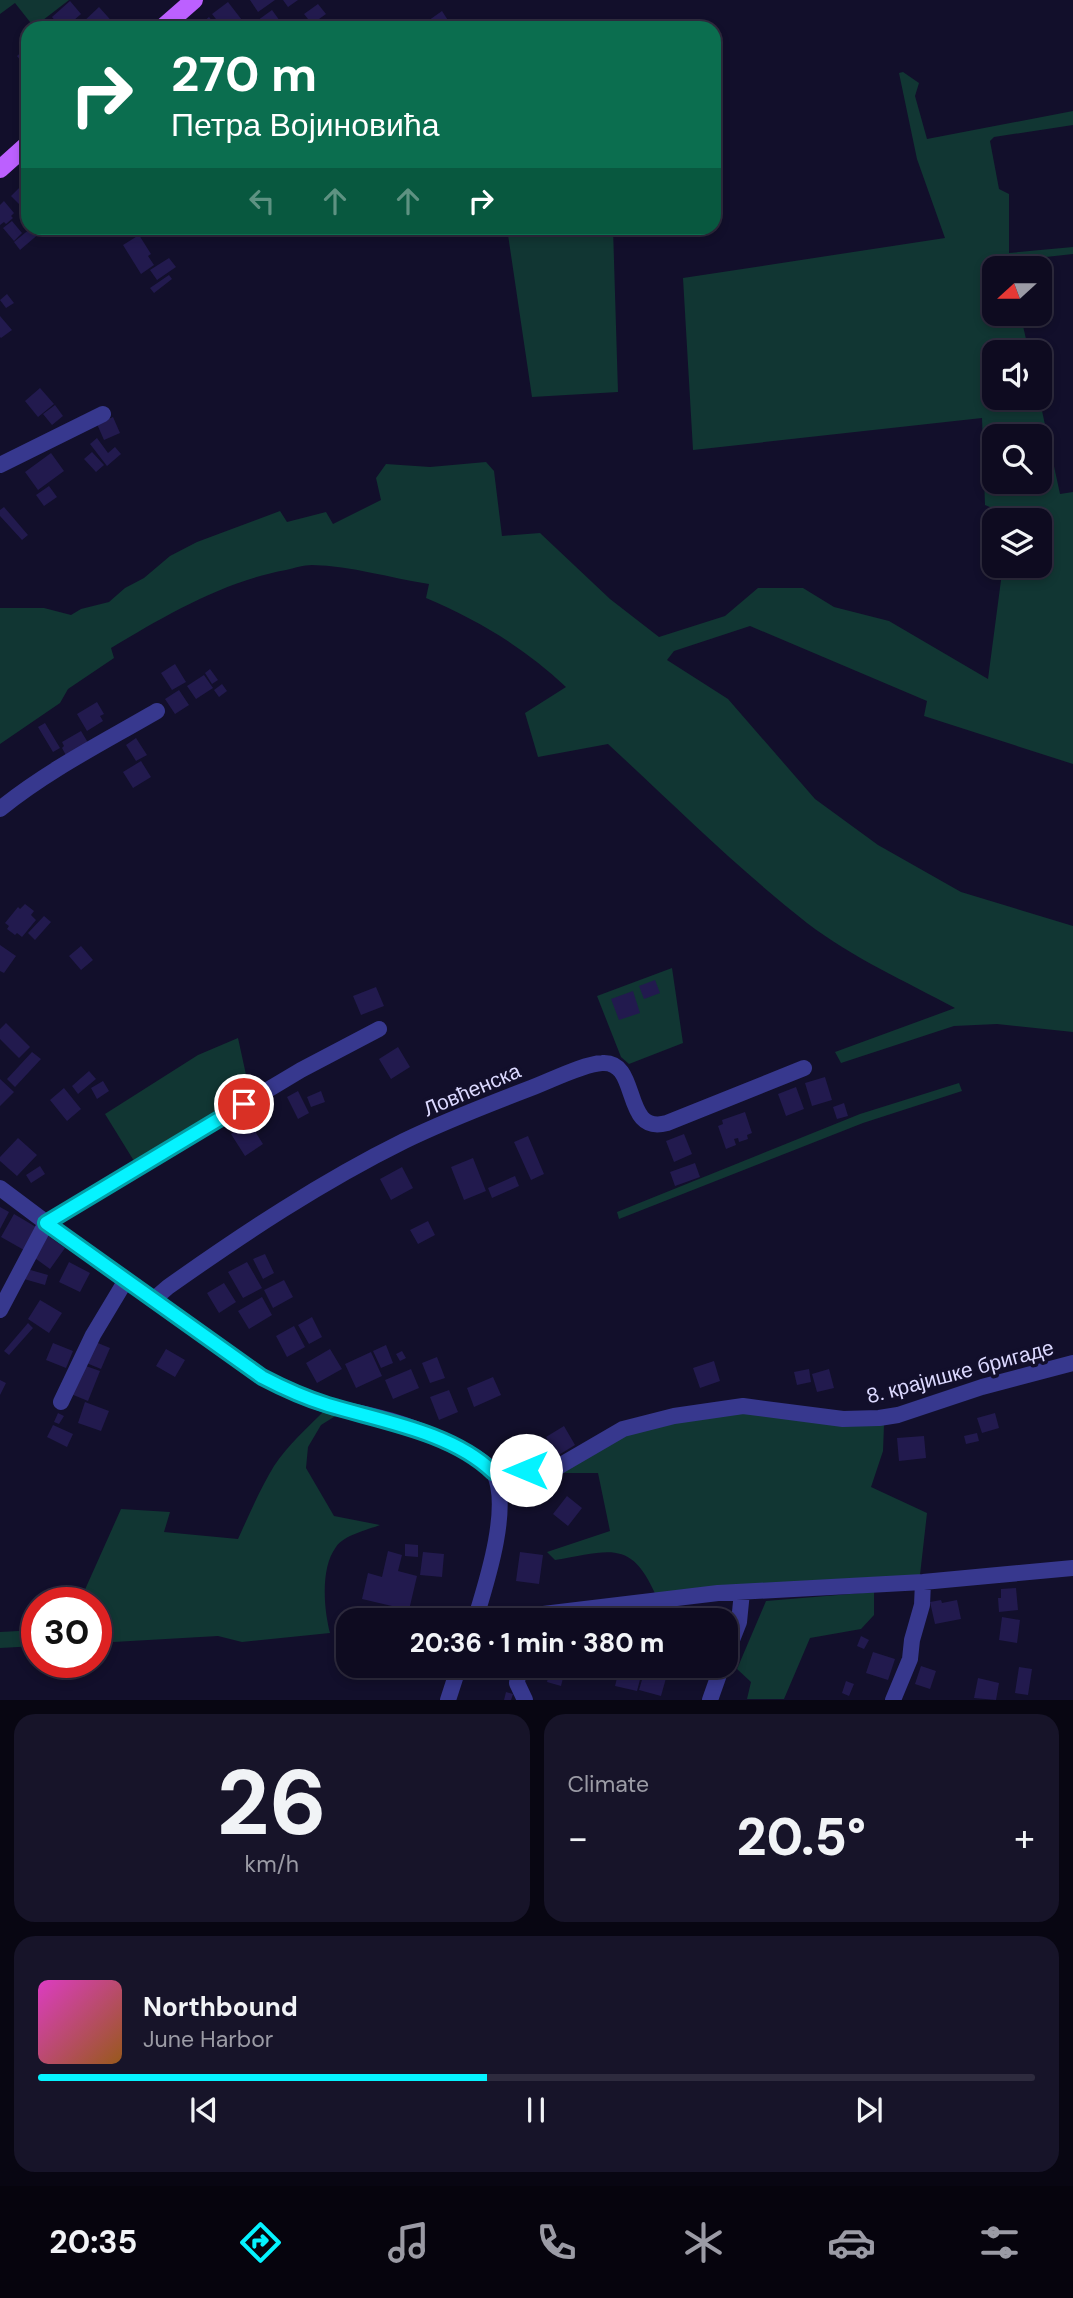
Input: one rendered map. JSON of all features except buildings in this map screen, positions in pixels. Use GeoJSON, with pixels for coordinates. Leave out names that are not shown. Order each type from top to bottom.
{"type":"FeatureCollection","features":[{"type":"Feature","properties":{"kind":"main road"},"geometry":{"type":"LineString","coordinates":[[169,21],[188,2]]}},
{"type":"Feature","properties":{"kind":"main road"},"geometry":{"type":"LineString","coordinates":[[0,169],[21,150]]}},
{"type":"Feature","properties":{"kind":"street"},"geometry":{"type":"LineString","coordinates":[[0,465],[103,414]]}},
{"type":"Feature","properties":{"kind":"street"},"geometry":{"type":"LineString","coordinates":[[0,809],[55,770],[157,711]]}},
{"type":"Feature","properties":{"kind":"street"},"geometry":{"type":"LineString","coordinates":[[0,1310],[46,1223],[301,1070],[379,1029]]}},
{"type":"Feature","properties":{"kind":"street","name":"Ловћенска"},"geometry":{"type":"LineString","coordinates":[[153,1300],[264,1222],[404,1141],[514,1094],[589,1066],[604,1062],[616,1067],[625,1079],[640,1115],[647,1123],[655,1125],[667,1123],[804,1068]]}},
{"type":"Feature","properties":{"kind":"street"},"geometry":{"type":"LineString","coordinates":[[0,1188],[262,1377],[327,1405],[405,1425],[467,1452],[483,1462],[493,1472],[499,1497],[498,1530],[478,1608]]}},
{"type":"Feature","properties":{"kind":"street"},"geometry":{"type":"LineString","coordinates":[[61,1402],[93,1335],[126,1280]]}},
{"type":"Feature","properties":{"kind":"street","name":"8. крајишке бригаде"},"geometry":{"type":"LineString","coordinates":[[493,1472],[556,1468],[623,1429],[674,1416],[743,1406],[843,1419],[879,1418],[1073,1363]]}},
{"type":"Feature","properties":{"kind":"street"},"geometry":{"type":"LineString","coordinates":[[605,1608],[718,1592],[922,1582],[1073,1568]]}},
{"type":"Feature","properties":{"kind":"street"},"geometry":{"type":"LineString","coordinates":[[893,1699],[910,1658],[922,1605],[922,1582]]}},
{"type":"Feature","properties":{"kind":"street"},"geometry":{"type":"LineString","coordinates":[[738,1625],[742,1592]]}},
{"type":"Feature","properties":{"kind":"street"},"geometry":{"type":"LineString","coordinates":[[448,1699],[456,1678]]}},
{"type":"Feature","properties":{"kind":"street"},"geometry":{"type":"LineString","coordinates":[[518,1678],[517,1683],[525,1699]]}},
{"type":"Feature","properties":{"kind":"street"},"geometry":{"type":"LineString","coordinates":[[710,1699],[718,1678]]}},
{"type":"Feature","properties":{"kind":"green space"},"geometry":{"type":"Polygon","coordinates":[[[0,0],[69,0],[42,21],[29,21],[15,3],[0,14],[0,0]]]}},
{"type":"Feature","properties":{"kind":"green space"},"geometry":{"type":"Polygon","coordinates":[[[903,72],[919,83],[915,96],[927,139],[1073,111],[1073,125],[994,137],[990,141],[999,189],[1009,194],[1009,253],[1073,247],[1073,254],[1052,256],[982,256],[982,326],[1023,326],[1026,340],[982,340],[982,410],[1042,410],[1045,424],[982,424],[982,418],[693,450],[683,278],[945,238],[917,159],[899,73],[903,72]]]}},
{"type":"Feature","properties":{"kind":"green space"},"geometry":{"type":"Polygon","coordinates":[[[508,235],[613,235],[618,392],[532,397],[508,235]]]}},
{"type":"Feature","properties":{"kind":"green space"},"geometry":{"type":"Polygon","coordinates":[[[1052,457],[1060,494],[1073,492],[1073,764],[924,716],[927,701],[750,626],[674,651],[667,660],[728,699],[815,799],[878,845],[961,892],[1073,926],[1073,1032],[997,1024],[954,1026],[841,1063],[835,1052],[955,1008],[861,958],[807,923],[730,858],[608,744],[538,757],[525,713],[566,687],[500,636],[426,598],[429,584],[356,570],[312,565],[240,582],[173,612],[111,648],[114,658],[68,689],[60,703],[0,744],[0,608],[44,608],[71,615],[81,609],[109,602],[170,556],[197,542],[280,511],[287,522],[326,512],[333,524],[381,500],[376,478],[386,464],[430,467],[486,462],[494,471],[502,536],[540,533],[610,599],[659,637],[725,616],[758,588],[803,588],[834,607],[889,621],[988,679],[1001,578],[1052,578],[1052,508],[992,508],[985,505],[985,494],[1052,494],[1052,457]]]}},
{"type":"Feature","properties":{"kind":"green space"},"geometry":{"type":"Polygon","coordinates":[[[672,968],[683,1043],[629,1064],[621,1057],[597,996],[672,968]]]}},
{"type":"Feature","properties":{"kind":"green space"},"geometry":{"type":"Polygon","coordinates":[[[238,1038],[250,1093],[134,1161],[105,1114],[198,1055],[238,1038]]]}},
{"type":"Feature","properties":{"kind":"green space"},"geometry":{"type":"Polygon","coordinates":[[[959,1083],[962,1091],[863,1123],[619,1219],[617,1212],[860,1114],[959,1083]]]}},
{"type":"Feature","properties":{"kind":"green space"},"geometry":{"type":"Polygon","coordinates":[[[325,1410],[337,1415],[321,1425],[308,1447],[306,1468],[334,1516],[380,1525],[344,1539],[331,1556],[325,1577],[326,1613],[330,1633],[242,1642],[218,1636],[112,1642],[112,1587],[86,1587],[121,1509],[170,1512],[164,1532],[238,1539],[274,1466],[325,1410]]]}},
{"type":"Feature","properties":{"kind":"green space"},"geometry":{"type":"Polygon","coordinates":[[[729,1412],[884,1424],[883,1451],[871,1487],[927,1513],[920,1575],[657,1598],[648,1579],[628,1557],[605,1552],[555,1560],[547,1552],[610,1531],[598,1473],[557,1473],[640,1428],[729,1412]]]}},
{"type":"Feature","properties":{"kind":"green space"},"geometry":{"type":"Polygon","coordinates":[[[874,1592],[874,1615],[861,1629],[810,1638],[784,1699],[747,1699],[751,1682],[738,1670],[738,1667],[766,1601],[874,1592]]]}},
{"type":"Feature","properties":{"kind":"green space"},"geometry":{"type":"Polygon","coordinates":[[[21,1631],[21,1647],[0,1648],[0,1632],[21,1631]]]}},
{"type":"Feature","properties":{"kind":"route"},"geometry":{"type":"LineString","coordinates":[[244,1104],[46,1223],[262,1377],[327,1405],[405,1425],[467,1452],[493,1472],[526,1470]]}}]}
